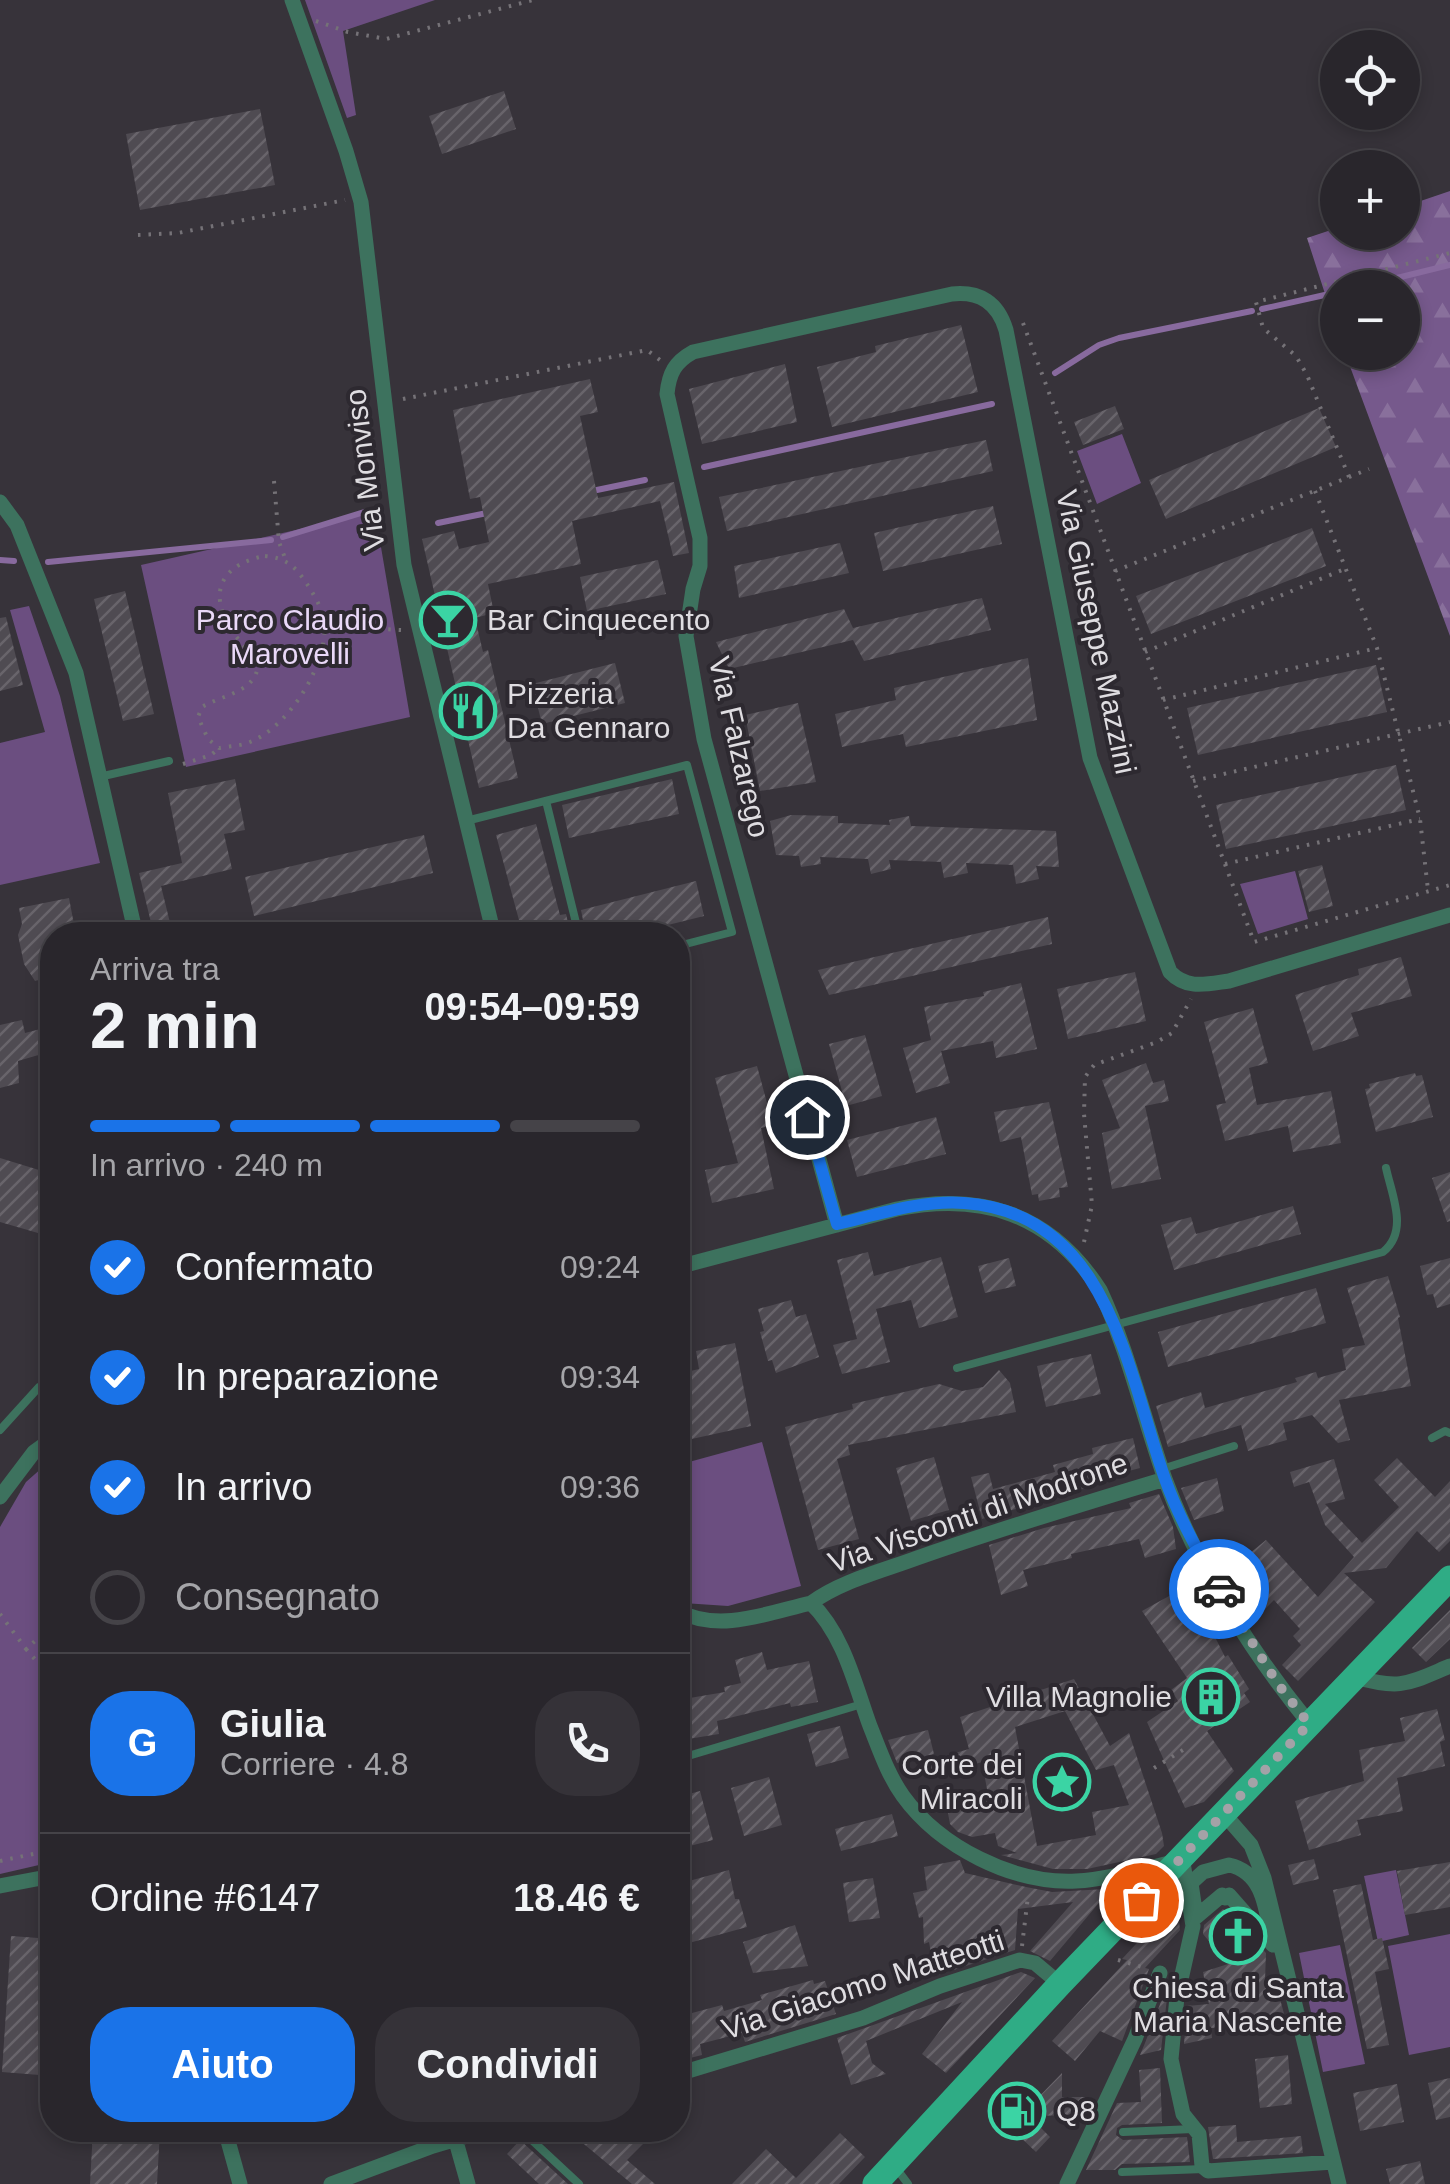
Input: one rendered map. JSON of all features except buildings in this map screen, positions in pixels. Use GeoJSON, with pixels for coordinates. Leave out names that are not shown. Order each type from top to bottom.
{"type":"FeatureCollection","features":[{"type":"Feature","properties":{"kind":"main road"},"geometry":{"type":"LineString","coordinates":[[875,2184],[900,2174],[1060,1984],[1450,1578]]}},
{"type":"Feature","properties":{"kind":"street","name":"Via Monviso"},"geometry":{"type":"LineString","coordinates":[[292,0],[359,197],[404,565],[491,922]]}},
{"type":"Feature","properties":{"kind":"street"},"geometry":{"type":"LineString","coordinates":[[672,370],[680,360],[707,347],[952,294],[975,294],[995,307]]}},
{"type":"Feature","properties":{"kind":"street","name":"Via Giuseppe Mazzini"},"geometry":{"type":"LineString","coordinates":[[995,307],[1006,330],[1094,771],[1170,972],[1184,983],[1197,985]]}},
{"type":"Feature","properties":{"kind":"street","name":"Via Falzarego"},"geometry":{"type":"LineString","coordinates":[[672,370],[668,403],[701,552],[687,618],[689,666],[704,739],[837,1224]]}},
{"type":"Feature","properties":{"kind":"street"},"geometry":{"type":"LineString","coordinates":[[0,502],[18,525],[67,646],[133,922]]}},
{"type":"Feature","properties":{"kind":"street"},"geometry":{"type":"LineString","coordinates":[[1197,985],[1229,981],[1450,916]]}},
{"type":"Feature","properties":{"kind":"street"},"geometry":{"type":"LineString","coordinates":[[690,1264],[837,1224],[942,1203],[978,1204],[1028,1221],[1052,1236],[1100,1290],[1164,1474],[1196,1549],[1278,1684],[1309,1724]]}},
{"type":"Feature","properties":{"kind":"street"},"geometry":{"type":"LineString","coordinates":[[0,1497],[40,1448]]}},
{"type":"Feature","properties":{"kind":"street","name":"Via Visconti di Modrone"},"geometry":{"type":"LineString","coordinates":[[811,1603],[870,1575],[1164,1474]]}},
{"type":"Feature","properties":{"kind":"street"},"geometry":{"type":"LineString","coordinates":[[690,1617],[716,1622],[811,1603],[835,1633],[891,1778],[912,1807],[974,1855],[1031,1878],[1088,1880],[1180,1859],[1192,1933],[1177,1997],[1171,2054],[1184,2114],[1199,2134],[1204,2169],[1333,2162]]}},
{"type":"Feature","properties":{"kind":"street"},"geometry":{"type":"LineString","coordinates":[[1355,1677],[1384,1686],[1401,1686],[1450,1666]]}},
{"type":"Feature","properties":{"kind":"street"},"geometry":{"type":"LineString","coordinates":[[1224,1814],[1251,1845],[1264,1878],[1339,2184]]}},
{"type":"Feature","properties":{"kind":"street"},"geometry":{"type":"LineString","coordinates":[[1229,1865],[1254,1876],[1273,1945],[1229,1894],[1224,1898],[1222,1895],[1196,1917],[1191,1883],[1203,1872],[1229,1865]]}},
{"type":"Feature","properties":{"kind":"street"},"geometry":{"type":"LineString","coordinates":[[0,1886],[40,1878]]}},
{"type":"Feature","properties":{"kind":"street","name":"Via Giacomo Matteotti"},"geometry":{"type":"LineString","coordinates":[[690,2070],[863,2018],[940,1986],[1020,1960],[1035,1963],[1060,1984]]}},
{"type":"Feature","properties":{"kind":"street"},"geometry":{"type":"LineString","coordinates":[[1067,2184],[1135,2040],[1160,1973]]}},
{"type":"Feature","properties":{"kind":"street"},"geometry":{"type":"LineString","coordinates":[[229,2142],[240,2184]]}},
{"type":"Feature","properties":{"kind":"street"},"geometry":{"type":"LineString","coordinates":[[331,2184],[422,2142]]}},
{"type":"Feature","properties":{"kind":"street"},"geometry":{"type":"LineString","coordinates":[[456,2142],[468,2184]]}},
{"type":"Feature","properties":{"kind":"lane"},"geometry":{"type":"LineString","coordinates":[[99,776],[169,761]]}},
{"type":"Feature","properties":{"kind":"lane"},"geometry":{"type":"LineString","coordinates":[[466,821],[687,764],[732,932],[690,943]]}},
{"type":"Feature","properties":{"kind":"lane"},"geometry":{"type":"LineString","coordinates":[[546,800],[576,922]]}},
{"type":"Feature","properties":{"kind":"lane"},"geometry":{"type":"LineString","coordinates":[[957,1368],[1383,1252],[1397,1236],[1398,1223],[1386,1168]]}},
{"type":"Feature","properties":{"kind":"lane"},"geometry":{"type":"LineString","coordinates":[[0,1430],[40,1386]]}},
{"type":"Feature","properties":{"kind":"lane"},"geometry":{"type":"LineString","coordinates":[[1432,1438],[1450,1432]]}},
{"type":"Feature","properties":{"kind":"lane"},"geometry":{"type":"LineString","coordinates":[[1164,1474],[1234,1446]]}},
{"type":"Feature","properties":{"kind":"lane"},"geometry":{"type":"LineString","coordinates":[[690,1755],[862,1704]]}},
{"type":"Feature","properties":{"kind":"lane"},"geometry":{"type":"LineString","coordinates":[[1123,2132],[1194,2129]]}},
{"type":"Feature","properties":{"kind":"lane"},"geometry":{"type":"LineString","coordinates":[[534,2142],[579,2184]]}},
{"type":"Feature","properties":{"kind":"lane"},"geometry":{"type":"LineString","coordinates":[[1122,2172],[1204,2169]]}},
{"type":"Feature","properties":{"kind":"path"},"geometry":{"type":"LineString","coordinates":[[297,17],[386,39],[533,0]]}},
{"type":"Feature","properties":{"kind":"path"},"geometry":{"type":"LineString","coordinates":[[138,235],[178,233],[359,197]]}},
{"type":"Feature","properties":{"kind":"path"},"geometry":{"type":"LineString","coordinates":[[1349,477],[1307,375],[1296,356],[1263,328],[1256,302],[1450,253]]}},
{"type":"Feature","properties":{"kind":"path"},"geometry":{"type":"LineString","coordinates":[[995,307],[1012,312],[1025,326],[1254,942],[1450,885]]}},
{"type":"Feature","properties":{"kind":"path"},"geometry":{"type":"LineString","coordinates":[[384,403],[647,350],[672,370]]}},
{"type":"Feature","properties":{"kind":"path"},"geometry":{"type":"LineString","coordinates":[[1115,571],[1370,469]]}},
{"type":"Feature","properties":{"kind":"path"},"geometry":{"type":"LineString","coordinates":[[169,761],[183,764],[220,748],[254,741],[287,717],[318,658],[324,622],[312,592],[284,558],[274,481]]}},
{"type":"Feature","properties":{"kind":"path"},"geometry":{"type":"LineString","coordinates":[[1315,491],[1378,648],[1420,819],[1428,890]]}},
{"type":"Feature","properties":{"kind":"path"},"geometry":{"type":"LineString","coordinates":[[220,748],[208,740],[198,717],[202,707],[247,687],[257,674],[258,665],[230,628],[220,601],[222,582],[229,569],[247,559],[284,558]]}},
{"type":"Feature","properties":{"kind":"path"},"geometry":{"type":"LineString","coordinates":[[1146,652],[1347,568]]}},
{"type":"Feature","properties":{"kind":"path"},"geometry":{"type":"LineString","coordinates":[[324,622],[400,630]]}},
{"type":"Feature","properties":{"kind":"path"},"geometry":{"type":"LineString","coordinates":[[1163,700],[1378,648]]}},
{"type":"Feature","properties":{"kind":"path"},"geometry":{"type":"LineString","coordinates":[[1193,781],[1450,722]]}},
{"type":"Feature","properties":{"kind":"path"},"geometry":{"type":"LineString","coordinates":[[1224,864],[1420,819]]}},
{"type":"Feature","properties":{"kind":"path"},"geometry":{"type":"LineString","coordinates":[[1079,1262],[1092,1205],[1084,1114],[1085,1077],[1094,1065],[1157,1042],[1172,1032],[1184,1017],[1197,985]]}},
{"type":"Feature","properties":{"kind":"path"},"geometry":{"type":"LineString","coordinates":[[0,1614],[40,1664]]}},
{"type":"Feature","properties":{"kind":"path"},"geometry":{"type":"LineString","coordinates":[[26,1649],[40,1637]]}},
{"type":"Feature","properties":{"kind":"path"},"geometry":{"type":"LineString","coordinates":[[1154,1768],[1183,1750]]}},
{"type":"Feature","properties":{"kind":"path"},"geometry":{"type":"LineString","coordinates":[[0,1861],[40,1853]]}},
{"type":"Feature","properties":{"kind":"path"},"geometry":{"type":"LineString","coordinates":[[1020,1960],[1031,1878]]}},
{"type":"Feature","properties":{"kind":"green space"},"geometry":{"type":"Polygon","coordinates":[[[305,0],[435,0],[343,31],[356,115],[347,118],[305,0]]]}},
{"type":"Feature","properties":{"kind":"green space"},"geometry":{"type":"Polygon","coordinates":[[[1450,191],[1450,636],[1351,370],[1420,370],[1420,270],[1320,270],[1320,278],[1307,238],[1320,234],[1320,250],[1420,250],[1420,201],[1450,191]]]}},
{"type":"Feature","properties":{"kind":"green space"},"geometry":{"type":"Polygon","coordinates":[[[1122,434],[1141,483],[1097,504],[1077,451],[1122,434]]]}},
{"type":"Feature","properties":{"kind":"green space","name":"Parco Claudio Marovelli"},"geometry":{"type":"Polygon","coordinates":[[[375,512],[410,717],[186,767],[141,565],[375,512]]]}},
{"type":"Feature","properties":{"kind":"green space"},"geometry":{"type":"Polygon","coordinates":[[[29,606],[60,696],[100,863],[0,885],[0,743],[45,732],[10,610],[29,606]]]}},
{"type":"Feature","properties":{"kind":"green space"},"geometry":{"type":"Polygon","coordinates":[[[1295,871],[1308,919],[1258,934],[1240,884],[1295,871]]]}},
{"type":"Feature","properties":{"kind":"green space"},"geometry":{"type":"Polygon","coordinates":[[[762,1442],[801,1586],[728,1606],[690,1603],[690,1462],[762,1442]]]}},
{"type":"Feature","properties":{"kind":"green space"},"geometry":{"type":"Polygon","coordinates":[[[40,1470],[40,1865],[0,1874],[0,1527],[26,1482],[40,1470]]]}},
{"type":"Feature","properties":{"kind":"green space"},"geometry":{"type":"Polygon","coordinates":[[[1396,1870],[1409,1935],[1378,1942],[1364,1876],[1396,1870]]]}},
{"type":"Feature","properties":{"kind":"green space"},"geometry":{"type":"Polygon","coordinates":[[[1450,1934],[1450,2047],[1409,2055],[1388,1946],[1450,1934]]]}},
{"type":"Feature","properties":{"kind":"green space"},"geometry":{"type":"Polygon","coordinates":[[[1340,1945],[1365,2064],[1323,2072],[1299,1953],[1340,1945]]]}},
{"type":"Feature","properties":{"kind":"waterway"},"geometry":{"type":"LineString","coordinates":[[1420,272],[1450,265]]}},
{"type":"Feature","properties":{"kind":"waterway"},"geometry":{"type":"LineString","coordinates":[[1262,309],[1320,296]]}},
{"type":"Feature","properties":{"kind":"waterway"},"geometry":{"type":"LineString","coordinates":[[1055,373],[1099,345],[1119,338],[1252,311]]}},
{"type":"Feature","properties":{"kind":"waterway"},"geometry":{"type":"LineString","coordinates":[[704,467],[992,404]]}},
{"type":"Feature","properties":{"kind":"waterway"},"geometry":{"type":"LineString","coordinates":[[592,491],[645,480]]}},
{"type":"Feature","properties":{"kind":"waterway"},"geometry":{"type":"LineString","coordinates":[[283,537],[371,510]]}},
{"type":"Feature","properties":{"kind":"waterway"},"geometry":{"type":"LineString","coordinates":[[438,523],[492,512]]}},
{"type":"Feature","properties":{"kind":"waterway"},"geometry":{"type":"LineString","coordinates":[[48,562],[271,540]]}},
{"type":"Feature","properties":{"kind":"waterway"},"geometry":{"type":"LineString","coordinates":[[0,560],[14,561]]}},
{"type":"Feature","properties":{"kind":"way so far"},"geometry":{"type":"LineString","coordinates":[[1141,1900],[1309,1724],[1278,1684],[1219,1589]]}},
{"type":"Feature","properties":{"kind":"place","name":"Bar Cinquecento"},"geometry":{"type":"Point","coordinates":[448,620]}},
{"type":"Feature","properties":{"kind":"place","name":"Pizzeria Da Gennaro"},"geometry":{"type":"Point","coordinates":[468,711]}},
{"type":"Feature","properties":{"kind":"place","name":"Villa Magnolie"},"geometry":{"type":"Point","coordinates":[1211,1697]}},
{"type":"Feature","properties":{"kind":"place","name":"Corte dei Miracoli"},"geometry":{"type":"Point","coordinates":[1062,1782]}},
{"type":"Feature","properties":{"kind":"place","name":"Chiesa di Santa Maria Nascente"},"geometry":{"type":"Point","coordinates":[1238,1936]}},
{"type":"Feature","properties":{"kind":"place","name":"Q8"},"geometry":{"type":"Point","coordinates":[1017,2111]}},
{"type":"Feature","properties":{"kind":"route"},"geometry":{"type":"LineString","coordinates":[[807,1117],[837,1224],[913,1206],[978,1204],[1028,1221],[1052,1236],[1079,1262],[1107,1306],[1180,1517],[1219,1589]]}}]}
